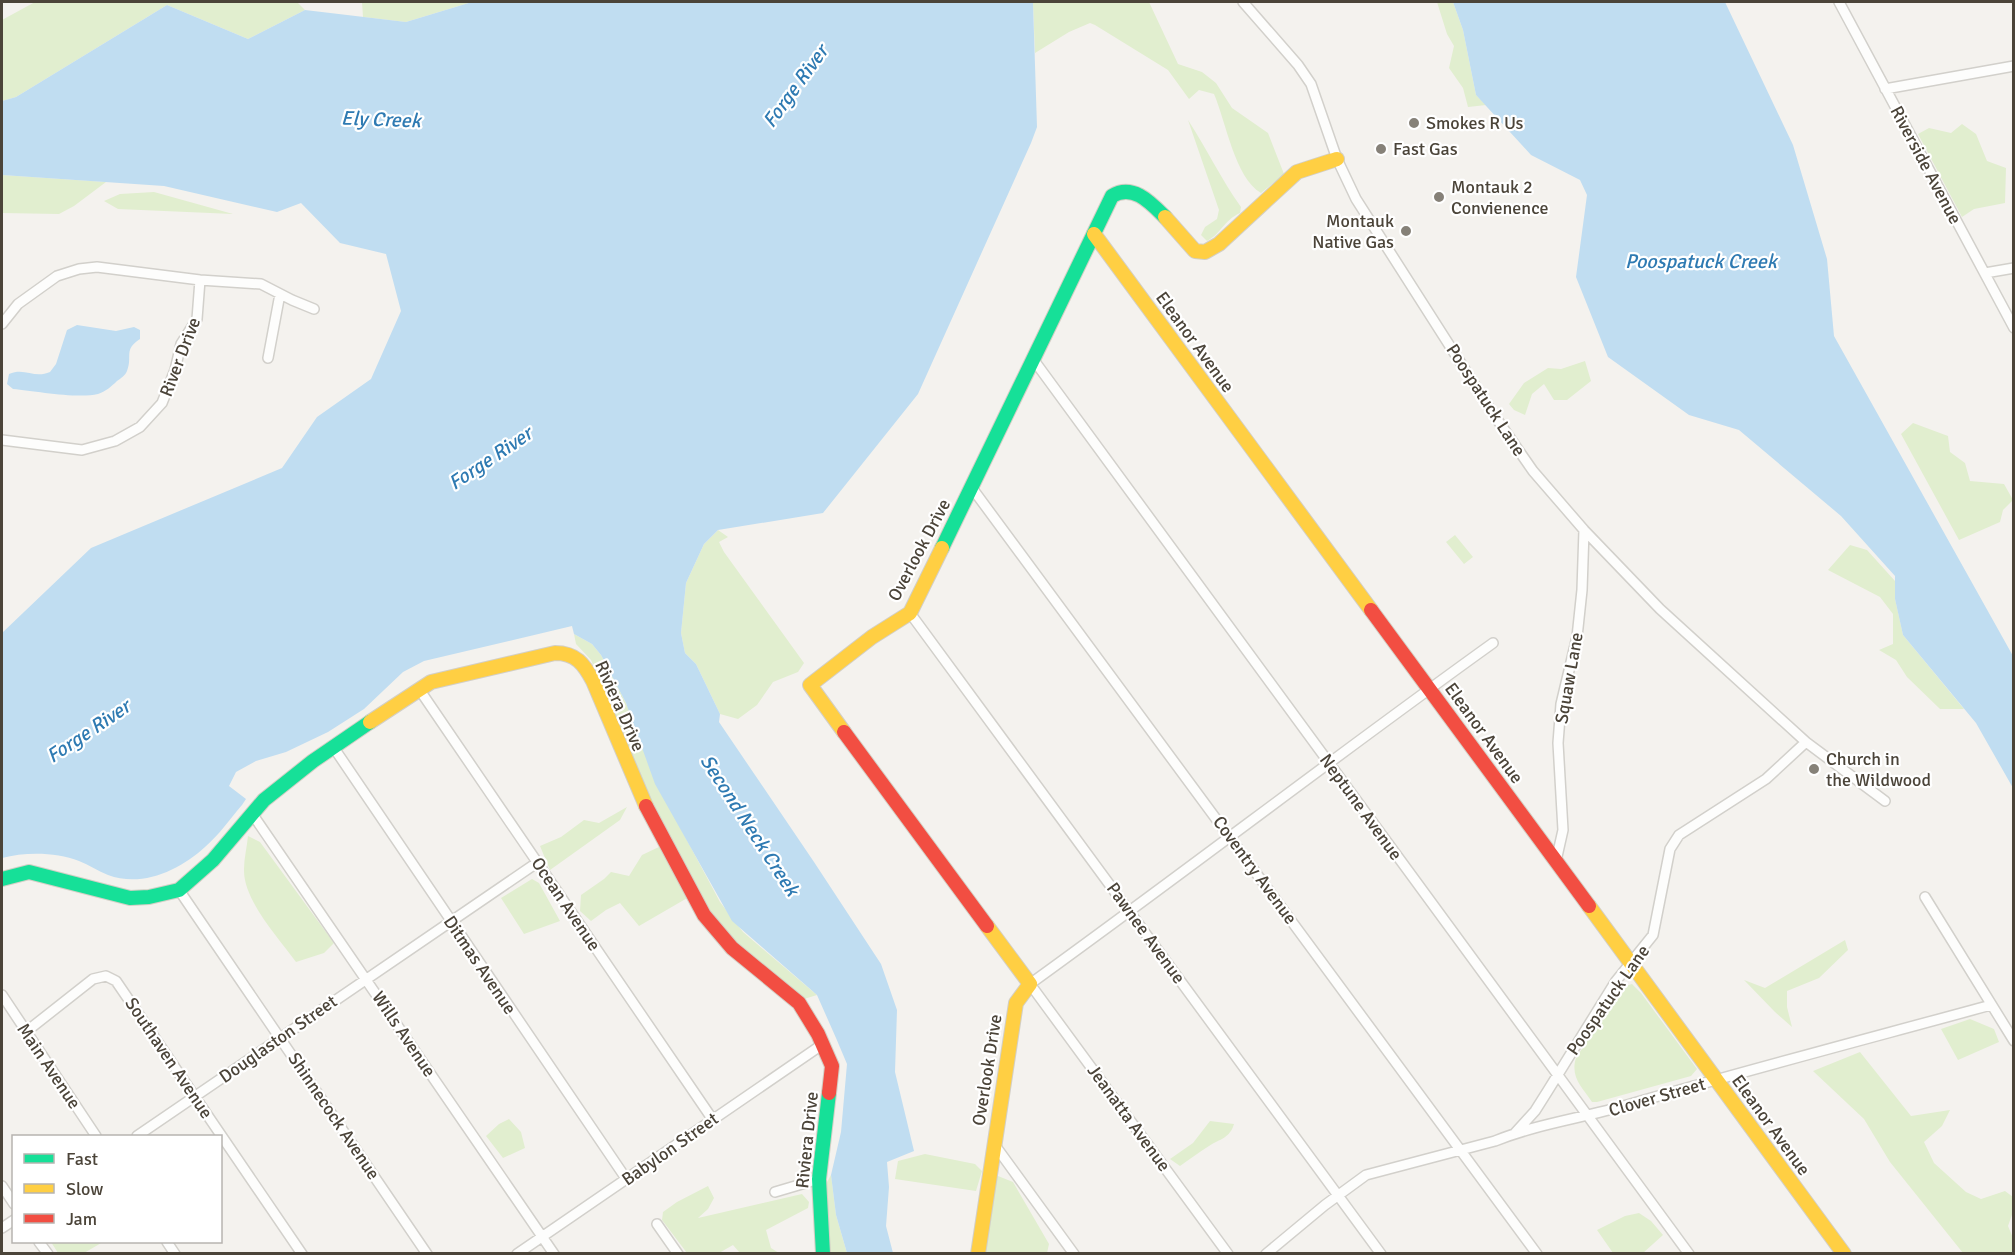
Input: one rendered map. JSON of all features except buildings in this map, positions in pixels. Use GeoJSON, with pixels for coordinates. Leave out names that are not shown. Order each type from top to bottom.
{"type":"FeatureCollection","features":[{"type":"Feature","properties":{"kind":"street","name":"Poospatuck Lane"},"geometry":{"type":"LineString","coordinates":[[1243,2],[1298,65],[1311,84],[1337,159],[1356,199],[1492,412],[1533,471],[1584,530],[1660,609],[1806,742],[1885,801]]}},
{"type":"Feature","properties":{"kind":"street","name":"Riverside Avenue"},"geometry":{"type":"LineString","coordinates":[[1839,2],[2013,328]]}},
{"type":"Feature","properties":{"kind":"street"},"geometry":{"type":"LineString","coordinates":[[1885,89],[2013,66]]}},
{"type":"Feature","properties":{"kind":"street","name":"Overlook Drive"},"geometry":{"type":"LineString","coordinates":[[978,1254],[1016,1003],[1030,984],[810,685],[872,637],[910,612],[1112,196],[1120,191],[1129,191],[1147,200],[1195,251],[1205,252],[1219,244],[1297,172],[1337,159]]}},
{"type":"Feature","properties":{"kind":"street","name":"Eleanor Avenue"},"geometry":{"type":"LineString","coordinates":[[1094,234],[1844,1254]]}},
{"type":"Feature","properties":{"kind":"street"},"geometry":{"type":"LineString","coordinates":[[2,324],[18,304],[57,276],[79,269],[97,267],[200,280],[261,284],[314,309]]}},
{"type":"Feature","properties":{"kind":"street"},"geometry":{"type":"LineString","coordinates":[[1985,273],[2013,268]]}},
{"type":"Feature","properties":{"kind":"street","name":"River Drive"},"geometry":{"type":"LineString","coordinates":[[2,440],[82,450],[115,441],[140,427],[162,403],[175,370],[181,345],[196,319],[200,280]]}},
{"type":"Feature","properties":{"kind":"street"},"geometry":{"type":"LineString","coordinates":[[268,358],[280,294]]}},
{"type":"Feature","properties":{"kind":"street","name":"Neptune Avenue"},"geometry":{"type":"LineString","coordinates":[[1033,359],[1689,1254]]}},
{"type":"Feature","properties":{"kind":"street","name":"Coventry Avenue"},"geometry":{"type":"LineString","coordinates":[[972,488],[1537,1254]]}},
{"type":"Feature","properties":{"kind":"street","name":"Squaw Lane"},"geometry":{"type":"LineString","coordinates":[[1556,861],[1563,830],[1558,743],[1561,704],[1577,637],[1582,590],[1584,530]]}},
{"type":"Feature","properties":{"kind":"street","name":"Pawnee Avenue"},"geometry":{"type":"LineString","coordinates":[[910,612],[1381,1254]]}},
{"type":"Feature","properties":{"kind":"street"},"geometry":{"type":"LineString","coordinates":[[1030,984],[1492,643]]}},
{"type":"Feature","properties":{"kind":"street","name":"Riviera Drive"},"geometry":{"type":"LineString","coordinates":[[2,879],[29,872],[130,898],[149,897],[179,890],[213,860],[264,801],[313,761],[419,689],[431,682],[555,653],[566,652],[574,655],[586,668],[593,681],[639,793],[704,915],[732,948],[799,1003],[823,1044],[832,1066],[819,1179],[823,1254]]}},
{"type":"Feature","properties":{"kind":"street","name":"Ocean Avenue"},"geometry":{"type":"LineString","coordinates":[[419,689],[713,1120]]}},
{"type":"Feature","properties":{"kind":"street","name":"Poospatuck Lane"},"geometry":{"type":"LineString","coordinates":[[1515,1133],[1535,1111],[1616,981],[1632,964],[1653,935],[1670,849],[1679,835],[1766,779],[1806,742]]}},
{"type":"Feature","properties":{"kind":"street","name":"Ditmas Avenue"},"geometry":{"type":"LineString","coordinates":[[334,748],[627,1180]]}},
{"type":"Feature","properties":{"kind":"street","name":"Wills Avenue"},"geometry":{"type":"LineString","coordinates":[[253,815],[554,1254]]}},
{"type":"Feature","properties":{"kind":"street","name":"Douglaston Street"},"geometry":{"type":"LineString","coordinates":[[140,1135],[538,862]]}},
{"type":"Feature","properties":{"kind":"street","name":"Shinnecock Avenue"},"geometry":{"type":"LineString","coordinates":[[179,890],[428,1254]]}},
{"type":"Feature","properties":{"kind":"street"},"geometry":{"type":"LineString","coordinates":[[1926,897],[2013,1041]]}},
{"type":"Feature","properties":{"kind":"street","name":"Southaven Avenue"},"geometry":{"type":"LineString","coordinates":[[27,1031],[93,979],[106,976],[116,981],[302,1254]]}},
{"type":"Feature","properties":{"kind":"street","name":"Jeanatta Avenue"},"geometry":{"type":"LineString","coordinates":[[1030,984],[1228,1254]]}},
{"type":"Feature","properties":{"kind":"street","name":"Main Avenue"},"geometry":{"type":"LineString","coordinates":[[2,995],[95,1135]]}},
{"type":"Feature","properties":{"kind":"street","name":"Clover Street"},"geometry":{"type":"LineString","coordinates":[[1461,1150],[1515,1133],[1589,1116],[1991,1005]]}},
{"type":"Feature","properties":{"kind":"street","name":"Babylon Street"},"geometry":{"type":"LineString","coordinates":[[517,1254],[823,1044]]}},
{"type":"Feature","properties":{"kind":"street"},"geometry":{"type":"LineString","coordinates":[[994,1144],[1074,1254]]}},
{"type":"Feature","properties":{"kind":"street"},"geometry":{"type":"LineString","coordinates":[[1266,1254],[1366,1175],[1461,1150]]}},
{"type":"Feature","properties":{"kind":"street"},"geometry":{"type":"LineString","coordinates":[[775,1192],[819,1179]]}},
{"type":"Feature","properties":{"kind":"street"},"geometry":{"type":"LineString","coordinates":[[2,1186],[12,1201]]}},
{"type":"Feature","properties":{"kind":"street"},"geometry":{"type":"LineString","coordinates":[[657,1224],[678,1254]]}},
{"type":"Feature","properties":{"kind":"green space"},"geometry":{"type":"Polygon","coordinates":[[[35,2],[297,2],[305,10],[248,39],[167,5],[16,97],[2,101],[2,20],[35,2]]]}},
{"type":"Feature","properties":{"kind":"green space"},"geometry":{"type":"Polygon","coordinates":[[[362,2],[472,2],[406,22],[363,17],[362,2]]]}},
{"type":"Feature","properties":{"kind":"green space"},"geometry":{"type":"Polygon","coordinates":[[[1149,2],[1178,64],[1202,72],[1216,83],[1232,108],[1268,133],[1284,174],[1261,193],[1252,186],[1244,175],[1232,148],[1214,94],[1199,90],[1189,99],[1168,70],[1095,25],[1090,23],[1069,32],[1035,53],[1033,3],[1149,2]]]}},
{"type":"Feature","properties":{"kind":"green space"},"geometry":{"type":"Polygon","coordinates":[[[1437,2],[1453,2],[1463,30],[1476,95],[1486,105],[1468,107],[1463,88],[1449,68],[1454,46],[1447,34],[1437,2]]]}},
{"type":"Feature","properties":{"kind":"green space"},"geometry":{"type":"Polygon","coordinates":[[[1188,120],[1241,207],[1240,213],[1207,241],[1201,235],[1205,227],[1217,219],[1219,210],[1188,120]]]}},
{"type":"Feature","properties":{"kind":"green space"},"geometry":{"type":"Polygon","coordinates":[[[1962,124],[1976,134],[1987,161],[2006,168],[2005,203],[1974,209],[1962,217],[1918,134],[1929,128],[1951,133],[1962,124]]]}},
{"type":"Feature","properties":{"kind":"green space"},"geometry":{"type":"Polygon","coordinates":[[[2,175],[106,182],[74,206],[59,214],[2,213],[2,175]]]}},
{"type":"Feature","properties":{"kind":"green space"},"geometry":{"type":"Polygon","coordinates":[[[154,192],[233,214],[118,209],[104,201],[120,194],[154,192]]]}},
{"type":"Feature","properties":{"kind":"green space"},"geometry":{"type":"Polygon","coordinates":[[[1585,361],[1591,381],[1567,400],[1554,400],[1544,384],[1532,394],[1525,415],[1514,410],[1509,404],[1524,383],[1548,368],[1561,369],[1585,361]]]}},
{"type":"Feature","properties":{"kind":"green space"},"geometry":{"type":"Polygon","coordinates":[[[1913,423],[1948,436],[1950,452],[1965,463],[1970,481],[2004,484],[2013,500],[2003,510],[2000,522],[1959,540],[1901,434],[1913,423]]]}},
{"type":"Feature","properties":{"kind":"green space"},"geometry":{"type":"Polygon","coordinates":[[[718,530],[728,537],[719,542],[724,552],[804,663],[798,672],[773,682],[757,705],[738,719],[720,714],[696,664],[685,653],[681,633],[686,583],[704,544],[718,530]]]}},
{"type":"Feature","properties":{"kind":"green space"},"geometry":{"type":"Polygon","coordinates":[[[1455,535],[1473,557],[1464,564],[1446,542],[1455,535]]]}},
{"type":"Feature","properties":{"kind":"green space"},"geometry":{"type":"Polygon","coordinates":[[[1850,545],[1867,550],[1895,581],[1895,599],[1903,635],[1964,709],[1940,709],[1907,677],[1896,660],[1879,650],[1893,644],[1893,614],[1880,597],[1828,570],[1850,545]]]}},
{"type":"Feature","properties":{"kind":"green space"},"geometry":{"type":"Polygon","coordinates":[[[574,634],[592,644],[601,655],[626,703],[674,816],[720,902],[743,932],[817,995],[804,999],[734,943],[710,913],[665,831],[630,755],[591,660],[576,644],[574,634]]]}},
{"type":"Feature","properties":{"kind":"green space"},"geometry":{"type":"Polygon","coordinates":[[[627,807],[620,820],[550,870],[540,846],[561,837],[584,820],[599,823],[627,807]]]}},
{"type":"Feature","properties":{"kind":"green space"},"geometry":{"type":"Polygon","coordinates":[[[248,836],[260,842],[334,943],[324,953],[296,962],[263,918],[245,881],[244,865],[248,836]]]}},
{"type":"Feature","properties":{"kind":"green space"},"geometry":{"type":"Polygon","coordinates":[[[661,846],[689,897],[639,926],[620,903],[591,921],[580,911],[581,895],[611,872],[629,876],[642,855],[661,846]]]}},
{"type":"Feature","properties":{"kind":"green space"},"geometry":{"type":"Polygon","coordinates":[[[532,879],[539,883],[560,921],[524,934],[501,898],[532,879]]]}},
{"type":"Feature","properties":{"kind":"green space"},"geometry":{"type":"Polygon","coordinates":[[[1845,940],[1848,950],[1819,978],[1787,991],[1787,1007],[1792,1027],[1744,980],[1765,988],[1845,940]]]}},
{"type":"Feature","properties":{"kind":"green space"},"geometry":{"type":"Polygon","coordinates":[[[1632,984],[1697,1069],[1691,1076],[1592,1102],[1576,1076],[1576,1058],[1622,987],[1632,984]]]}},
{"type":"Feature","properties":{"kind":"green space"},"geometry":{"type":"Polygon","coordinates":[[[1970,1019],[1994,1029],[1999,1042],[1958,1060],[1941,1029],[1970,1019]]]}},
{"type":"Feature","properties":{"kind":"green space"},"geometry":{"type":"Polygon","coordinates":[[[1860,1052],[1911,1116],[1950,1110],[1942,1126],[1924,1142],[1934,1163],[1966,1192],[1981,1199],[2005,1191],[2013,1197],[2013,1212],[2008,1226],[2013,1238],[2013,1253],[1963,1253],[1890,1162],[1864,1119],[1813,1071],[1860,1052]]]}},
{"type":"Feature","properties":{"kind":"green space"},"geometry":{"type":"Polygon","coordinates":[[[509,1119],[521,1132],[525,1148],[503,1158],[486,1136],[499,1124],[509,1119]]]}},
{"type":"Feature","properties":{"kind":"green space"},"geometry":{"type":"Polygon","coordinates":[[[1210,1121],[1234,1124],[1227,1135],[1180,1166],[1170,1159],[1193,1143],[1210,1121]]]}},
{"type":"Feature","properties":{"kind":"green space"},"geometry":{"type":"Polygon","coordinates":[[[925,1154],[975,1164],[982,1171],[976,1191],[895,1179],[898,1161],[925,1154]]]}},
{"type":"Feature","properties":{"kind":"green space"},"geometry":{"type":"Polygon","coordinates":[[[831,1175],[836,1215],[847,1253],[828,1253],[826,1184],[831,1175]]]}},
{"type":"Feature","properties":{"kind":"green space"},"geometry":{"type":"Polygon","coordinates":[[[998,1176],[1013,1182],[1049,1244],[1047,1253],[985,1254],[993,1177],[998,1176]]]}},
{"type":"Feature","properties":{"kind":"green space"},"geometry":{"type":"Polygon","coordinates":[[[708,1186],[714,1198],[708,1209],[698,1218],[802,1194],[809,1202],[808,1208],[766,1230],[771,1248],[779,1253],[740,1253],[733,1245],[719,1253],[687,1253],[662,1220],[663,1212],[708,1186]]]}},
{"type":"Feature","properties":{"kind":"green space"},"geometry":{"type":"Polygon","coordinates":[[[1639,1213],[1651,1221],[1663,1235],[1643,1253],[1613,1253],[1597,1230],[1625,1216],[1639,1213]]]}},
{"type":"Feature","properties":{"kind":"green space"},"geometry":{"type":"Polygon","coordinates":[[[52,1243],[101,1243],[84,1253],[58,1253],[52,1243]]]}},
{"type":"Feature","properties":{"kind":"water"},"geometry":{"type":"Polygon","coordinates":[[[472,2],[1035,2],[1033,3],[1037,127],[918,394],[823,513],[718,530],[704,544],[686,583],[681,633],[685,653],[696,664],[720,714],[719,722],[881,964],[897,1010],[895,1072],[914,1151],[887,1162],[889,1187],[886,1226],[893,1253],[847,1253],[836,1215],[831,1175],[841,1132],[847,1064],[817,995],[732,921],[655,784],[626,703],[601,655],[592,644],[574,634],[572,626],[424,661],[403,672],[364,709],[328,732],[286,752],[256,761],[236,772],[229,786],[246,799],[242,805],[205,847],[184,863],[160,874],[147,878],[121,878],[108,875],[70,858],[51,855],[30,854],[2,858],[2,633],[91,548],[282,468],[317,417],[371,379],[401,311],[386,254],[340,243],[301,203],[277,212],[164,186],[2,175],[2,101],[16,97],[167,5],[248,39],[305,10],[406,22],[472,2]]]}},
{"type":"Feature","properties":{"kind":"water","name":"Poospatuck Creek"},"geometry":{"type":"Polygon","coordinates":[[[1453,2],[1725,2],[1793,145],[1827,259],[1834,336],[2013,656],[2013,788],[1976,723],[1903,635],[1895,599],[1895,576],[1841,516],[1739,430],[1689,415],[1608,357],[1576,277],[1587,195],[1580,180],[1531,155],[1476,95],[1463,30],[1453,2]]]}},
{"type":"Feature","properties":{"kind":"water"},"geometry":{"type":"Polygon","coordinates":[[[77,325],[116,331],[134,327],[140,330],[140,339],[130,350],[129,366],[123,377],[103,392],[90,395],[13,389],[7,384],[9,374],[15,372],[44,374],[50,372],[56,364],[67,330],[77,325]]]}},
{"type":"Feature","properties":{"kind":"traffic: fast"},"geometry":{"type":"LineString","coordinates":[[942,548],[1112,196],[1127,192],[1134,193],[1148,201],[1165,217]]}},
{"type":"Feature","properties":{"kind":"traffic: fast"},"geometry":{"type":"LineString","coordinates":[[2,879],[29,872],[130,898],[149,897],[179,890],[213,860],[264,800],[313,761],[370,722]]}},
{"type":"Feature","properties":{"kind":"traffic: fast"},"geometry":{"type":"LineString","coordinates":[[823,1254],[819,1179],[829,1093]]}},
{"type":"Feature","properties":{"kind":"traffic: slow"},"geometry":{"type":"LineString","coordinates":[[1165,217],[1195,251],[1205,252],[1219,244],[1297,172],[1337,159]]}},
{"type":"Feature","properties":{"kind":"traffic: slow"},"geometry":{"type":"LineString","coordinates":[[1094,234],[1371,610]]}},
{"type":"Feature","properties":{"kind":"traffic: slow"},"geometry":{"type":"LineString","coordinates":[[844,732],[810,685],[872,637],[910,613],[942,548]]}},
{"type":"Feature","properties":{"kind":"traffic: slow"},"geometry":{"type":"LineString","coordinates":[[370,722],[431,682],[555,653],[569,655],[583,665],[593,681],[646,806]]}},
{"type":"Feature","properties":{"kind":"traffic: slow"},"geometry":{"type":"LineString","coordinates":[[1589,906],[1844,1254]]}},
{"type":"Feature","properties":{"kind":"traffic: slow"},"geometry":{"type":"LineString","coordinates":[[978,1254],[1016,1003],[1030,984],[987,926]]}},
{"type":"Feature","properties":{"kind":"traffic: jam"},"geometry":{"type":"LineString","coordinates":[[1371,610],[1589,906]]}},
{"type":"Feature","properties":{"kind":"traffic: jam"},"geometry":{"type":"LineString","coordinates":[[844,732],[987,926]]}},
{"type":"Feature","properties":{"kind":"traffic: jam"},"geometry":{"type":"LineString","coordinates":[[646,806],[704,915],[732,948],[799,1003],[818,1034],[832,1066],[829,1093]]}},
{"type":"Feature","properties":{"kind":"place","name":"Smokes R Us"},"geometry":{"type":"Point","coordinates":[1414,123]}},
{"type":"Feature","properties":{"kind":"place","name":"Fast Gas"},"geometry":{"type":"Point","coordinates":[1381,149]}},
{"type":"Feature","properties":{"kind":"place","name":"Montauk 2 Convienence"},"geometry":{"type":"Point","coordinates":[1439,197]}},
{"type":"Feature","properties":{"kind":"place","name":"Montauk Native Gas"},"geometry":{"type":"Point","coordinates":[1406,231]}},
{"type":"Feature","properties":{"kind":"place","name":"Church in the Wildwood"},"geometry":{"type":"Point","coordinates":[1814,769]}},
{"type":"Feature","properties":{"kind":"water label","name":"Forge River"},"geometry":{"type":"Point","coordinates":[795,86]}},
{"type":"Feature","properties":{"kind":"water label","name":"Ely Creek"},"geometry":{"type":"Point","coordinates":[381,119]}},
{"type":"Feature","properties":{"kind":"water label","name":"Forge River"},"geometry":{"type":"Point","coordinates":[490,458]}},
{"type":"Feature","properties":{"kind":"water label","name":"Forge River"},"geometry":{"type":"Point","coordinates":[88,731]}},
{"type":"Feature","properties":{"kind":"water label","name":"Second Neck Creek"},"geometry":{"type":"Point","coordinates":[750,825]}}]}
